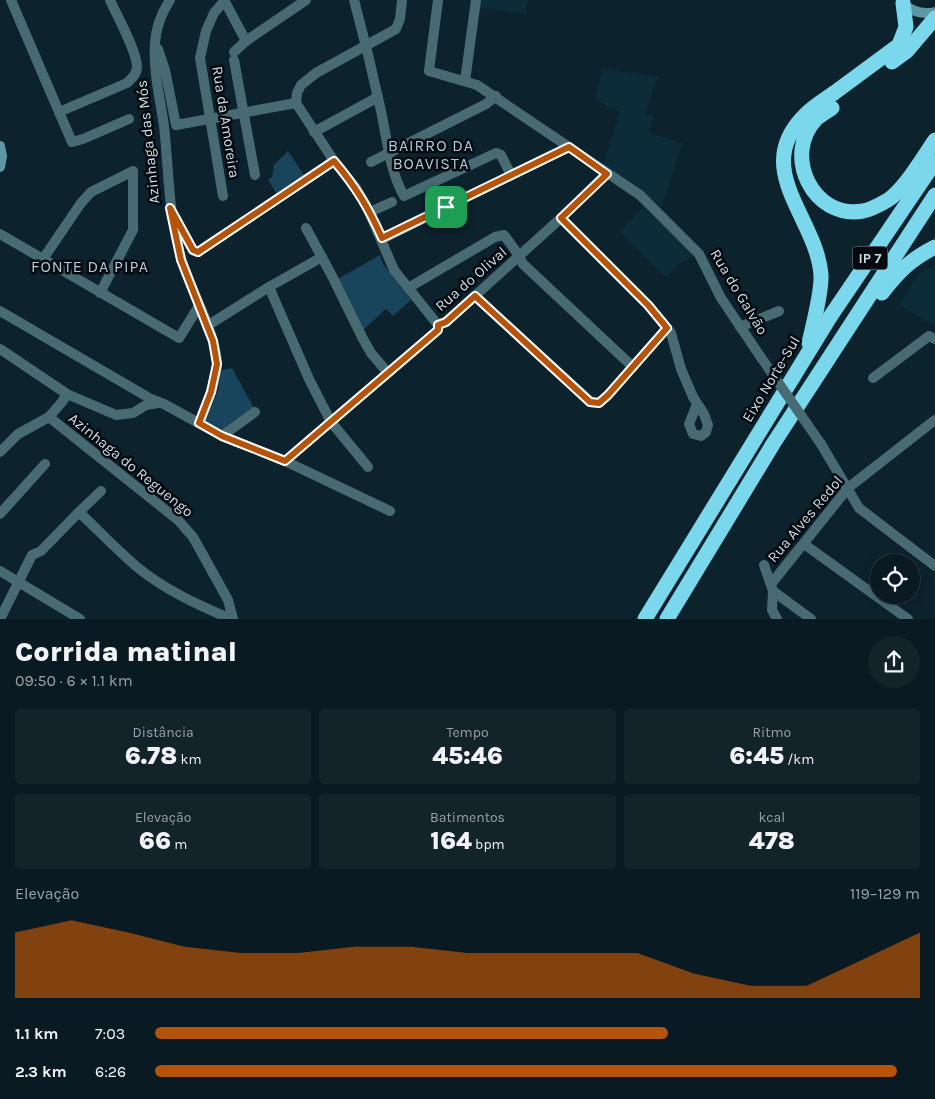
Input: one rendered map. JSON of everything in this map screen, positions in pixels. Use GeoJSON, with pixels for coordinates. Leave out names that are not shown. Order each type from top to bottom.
{"type":"FeatureCollection","features":[{"type":"Feature","properties":{"kind":"highway"},"geometry":{"type":"LineString","coordinates":[[806,355],[816,312],[821,276],[815,245],[789,192],[782,166],[787,138],[804,115],[899,45],[906,27],[902,2]]}},
{"type":"Feature","properties":{"kind":"highway"},"geometry":{"type":"LineString","coordinates":[[935,18],[907,51],[816,119],[804,138],[801,161],[806,182],[820,200],[841,210],[863,211],[889,200],[906,181],[935,140]]}},
{"type":"Feature","properties":{"kind":"highway","name":"Eixo Norte-Sul"},"geometry":{"type":"LineString","coordinates":[[646,619],[806,355],[935,162]]}},
{"type":"Feature","properties":{"kind":"highway","name":"IP 7"},"geometry":{"type":"LineString","coordinates":[[667,619],[773,444],[935,195]]}},
{"type":"Feature","properties":{"kind":"highway"},"geometry":{"type":"LineString","coordinates":[[848,328],[874,304],[896,274],[920,254],[935,246]]}},
{"type":"Feature","properties":{"kind":"street"},"geometry":{"type":"LineString","coordinates":[[11,0],[72,142],[129,119]]}},
{"type":"Feature","properties":{"kind":"street"},"geometry":{"type":"LineString","coordinates":[[59,112],[127,83],[134,77],[137,68],[135,55],[110,0]]}},
{"type":"Feature","properties":{"kind":"street","name":"Azinhaga das Mós"},"geometry":{"type":"LineString","coordinates":[[170,0],[158,26],[155,41],[155,70],[164,127],[170,208],[181,260],[213,341],[217,364],[211,392],[199,423]]}},
{"type":"Feature","properties":{"kind":"street"},"geometry":{"type":"LineString","coordinates":[[224,0],[246,41]]}},
{"type":"Feature","properties":{"kind":"street","name":"Rua da Amoreira"},"geometry":{"type":"LineString","coordinates":[[222,196],[200,58],[206,31],[214,13],[224,0]]}},
{"type":"Feature","properties":{"kind":"street"},"geometry":{"type":"LineString","coordinates":[[255,175],[234,56],[246,41],[306,0]]}},
{"type":"Feature","properties":{"kind":"street"},"geometry":{"type":"LineString","coordinates":[[354,0],[367,45],[390,152],[399,186],[404,196],[496,153],[501,155],[511,175]]}},
{"type":"Feature","properties":{"kind":"street"},"geometry":{"type":"LineString","coordinates":[[402,0],[400,20],[396,28],[300,85],[296,104],[334,161],[356,188],[370,212],[394,270],[438,325]]}},
{"type":"Feature","properties":{"kind":"street","name":"Rua do Galvão"},"geometry":{"type":"LineString","coordinates":[[438,0],[428,71],[477,84],[640,195],[699,254],[721,298],[821,444],[859,508],[935,566]]}},
{"type":"Feature","properties":{"kind":"street"},"geometry":{"type":"LineString","coordinates":[[465,81],[476,0]]}},
{"type":"Feature","properties":{"kind":"street"},"geometry":{"type":"LineString","coordinates":[[902,2],[914,11],[927,14],[935,12]]}},
{"type":"Feature","properties":{"kind":"street"},"geometry":{"type":"LineString","coordinates":[[155,41],[165,70],[176,125],[296,104]]}},
{"type":"Feature","properties":{"kind":"street"},"geometry":{"type":"LineString","coordinates":[[371,162],[486,104],[496,96]]}},
{"type":"Feature","properties":{"kind":"street"},"geometry":{"type":"LineString","coordinates":[[314,132],[378,97]]}},
{"type":"Feature","properties":{"kind":"street"},"geometry":{"type":"LineString","coordinates":[[0,146],[2,156],[0,167]]}},
{"type":"Feature","properties":{"kind":"street"},"geometry":{"type":"LineString","coordinates":[[382,238],[569,147]]}},
{"type":"Feature","properties":{"kind":"street"},"geometry":{"type":"LineString","coordinates":[[170,208],[193,250],[198,252],[334,161]]}},
{"type":"Feature","properties":{"kind":"street"},"geometry":{"type":"LineString","coordinates":[[43,259],[81,203],[91,192],[133,171],[133,230],[100,292]]}},
{"type":"Feature","properties":{"kind":"street","name":"Rua do Olival"},"geometry":{"type":"LineString","coordinates":[[285,461],[438,330],[438,325],[446,322],[519,257],[607,174]]}},
{"type":"Feature","properties":{"kind":"street"},"geometry":{"type":"LineString","coordinates":[[370,212],[392,202]]}},
{"type":"Feature","properties":{"kind":"street"},"geometry":{"type":"LineString","coordinates":[[561,218],[648,305],[671,333],[681,369],[692,397],[698,404]]}},
{"type":"Feature","properties":{"kind":"street"},"geometry":{"type":"LineString","coordinates":[[306,228],[363,339],[388,373]]}},
{"type":"Feature","properties":{"kind":"street"},"geometry":{"type":"LineString","coordinates":[[0,234],[179,338],[199,306]]}},
{"type":"Feature","properties":{"kind":"street"},"geometry":{"type":"LineString","coordinates":[[408,288],[495,237],[504,235],[523,264],[633,367]]}},
{"type":"Feature","properties":{"kind":"street"},"geometry":{"type":"LineString","coordinates":[[207,326],[269,287],[322,258]]}},
{"type":"Feature","properties":{"kind":"street"},"geometry":{"type":"LineString","coordinates":[[269,287],[309,379],[331,422],[368,466]]}},
{"type":"Feature","properties":{"kind":"street"},"geometry":{"type":"LineString","coordinates":[[475,296],[590,402],[599,403],[667,328]]}},
{"type":"Feature","properties":{"kind":"street"},"geometry":{"type":"LineString","coordinates":[[0,311],[158,402],[222,436],[285,461],[390,511]]}},
{"type":"Feature","properties":{"kind":"street"},"geometry":{"type":"LineString","coordinates":[[740,326],[779,311]]}},
{"type":"Feature","properties":{"kind":"street"},"geometry":{"type":"LineString","coordinates":[[873,378],[932,338]]}},
{"type":"Feature","properties":{"kind":"street"},"geometry":{"type":"LineString","coordinates":[[0,349],[67,394],[116,415],[133,413],[146,405],[158,402]]}},
{"type":"Feature","properties":{"kind":"street"},"geometry":{"type":"LineString","coordinates":[[0,452],[18,434],[49,417],[67,394]]}},
{"type":"Feature","properties":{"kind":"street"},"geometry":{"type":"LineString","coordinates":[[222,436],[255,412]]}},
{"type":"Feature","properties":{"kind":"street","name":"Azinhaga do Reguengo"},"geometry":{"type":"LineString","coordinates":[[49,417],[178,520],[193,536],[228,600],[232,619]]}},
{"type":"Feature","properties":{"kind":"street","name":"Rua Alves Redol"},"geometry":{"type":"LineString","coordinates":[[772,588],[848,488],[935,420]]}},
{"type":"Feature","properties":{"kind":"street"},"geometry":{"type":"LineString","coordinates":[[0,514],[45,464]]}},
{"type":"Feature","properties":{"kind":"street"},"geometry":{"type":"LineString","coordinates":[[0,619],[32,555],[41,552],[101,491]]}},
{"type":"Feature","properties":{"kind":"street"},"geometry":{"type":"LineString","coordinates":[[79,512],[137,568],[164,587],[232,619]]}},
{"type":"Feature","properties":{"kind":"street"},"geometry":{"type":"LineString","coordinates":[[804,544],[908,619]]}},
{"type":"Feature","properties":{"kind":"street"},"geometry":{"type":"LineString","coordinates":[[764,566],[772,588],[772,610],[777,619]]}},
{"type":"Feature","properties":{"kind":"street"},"geometry":{"type":"LineString","coordinates":[[0,571],[19,582],[64,615],[80,619]]}},
{"type":"Feature","properties":{"kind":"street"},"geometry":{"type":"LineString","coordinates":[[772,588],[810,619]]}},
{"type":"Feature","properties":{"kind":"shaded area"},"geometry":{"type":"Polygon","coordinates":[[[478,0],[528,0],[526,14],[477,8],[478,0]]]}},
{"type":"Feature","properties":{"kind":"shaded area"},"geometry":{"type":"Polygon","coordinates":[[[602,69],[658,76],[645,114],[654,115],[649,133],[682,143],[662,207],[633,183],[603,164],[620,112],[595,100],[602,69]]]}},
{"type":"Feature","properties":{"kind":"shaded area"},"geometry":{"type":"Polygon","coordinates":[[[288,151],[306,178],[278,196],[268,180],[272,177],[274,165],[288,151]]]}},
{"type":"Feature","properties":{"kind":"shaded area"},"geometry":{"type":"Polygon","coordinates":[[[643,207],[694,255],[677,266],[666,277],[619,231],[643,207]]]}},
{"type":"Feature","properties":{"kind":"shaded area"},"geometry":{"type":"Polygon","coordinates":[[[380,255],[383,264],[411,300],[393,316],[386,309],[363,330],[338,279],[380,255]]]}},
{"type":"Feature","properties":{"kind":"shaded area"},"geometry":{"type":"Polygon","coordinates":[[[935,265],[935,326],[899,305],[920,272],[935,265]]]}},
{"type":"Feature","properties":{"kind":"shaded area"},"geometry":{"type":"Polygon","coordinates":[[[232,368],[254,408],[224,431],[205,421],[218,390],[222,370],[232,368]]]}},
{"type":"Feature","properties":{"kind":"district","name":"BAIRRO DA BOAVISTA"},"geometry":{"type":"Point","coordinates":[431,154]}},
{"type":"Feature","properties":{"kind":"district","name":"FONTE DA PIPA"},"geometry":{"type":"Point","coordinates":[90,266]}},
{"type":"Feature","properties":{"kind":"route"},"geometry":{"type":"LineString","coordinates":[[569,147],[607,174],[561,218],[648,305],[664,322],[667,328],[608,395],[599,403],[590,402],[475,296],[446,322],[438,325],[438,330],[285,461],[235,442],[199,423],[211,392],[217,364],[213,341],[181,260],[170,208],[193,250],[198,252],[334,161],[356,188],[382,238],[446,207],[569,147]]}}]}
